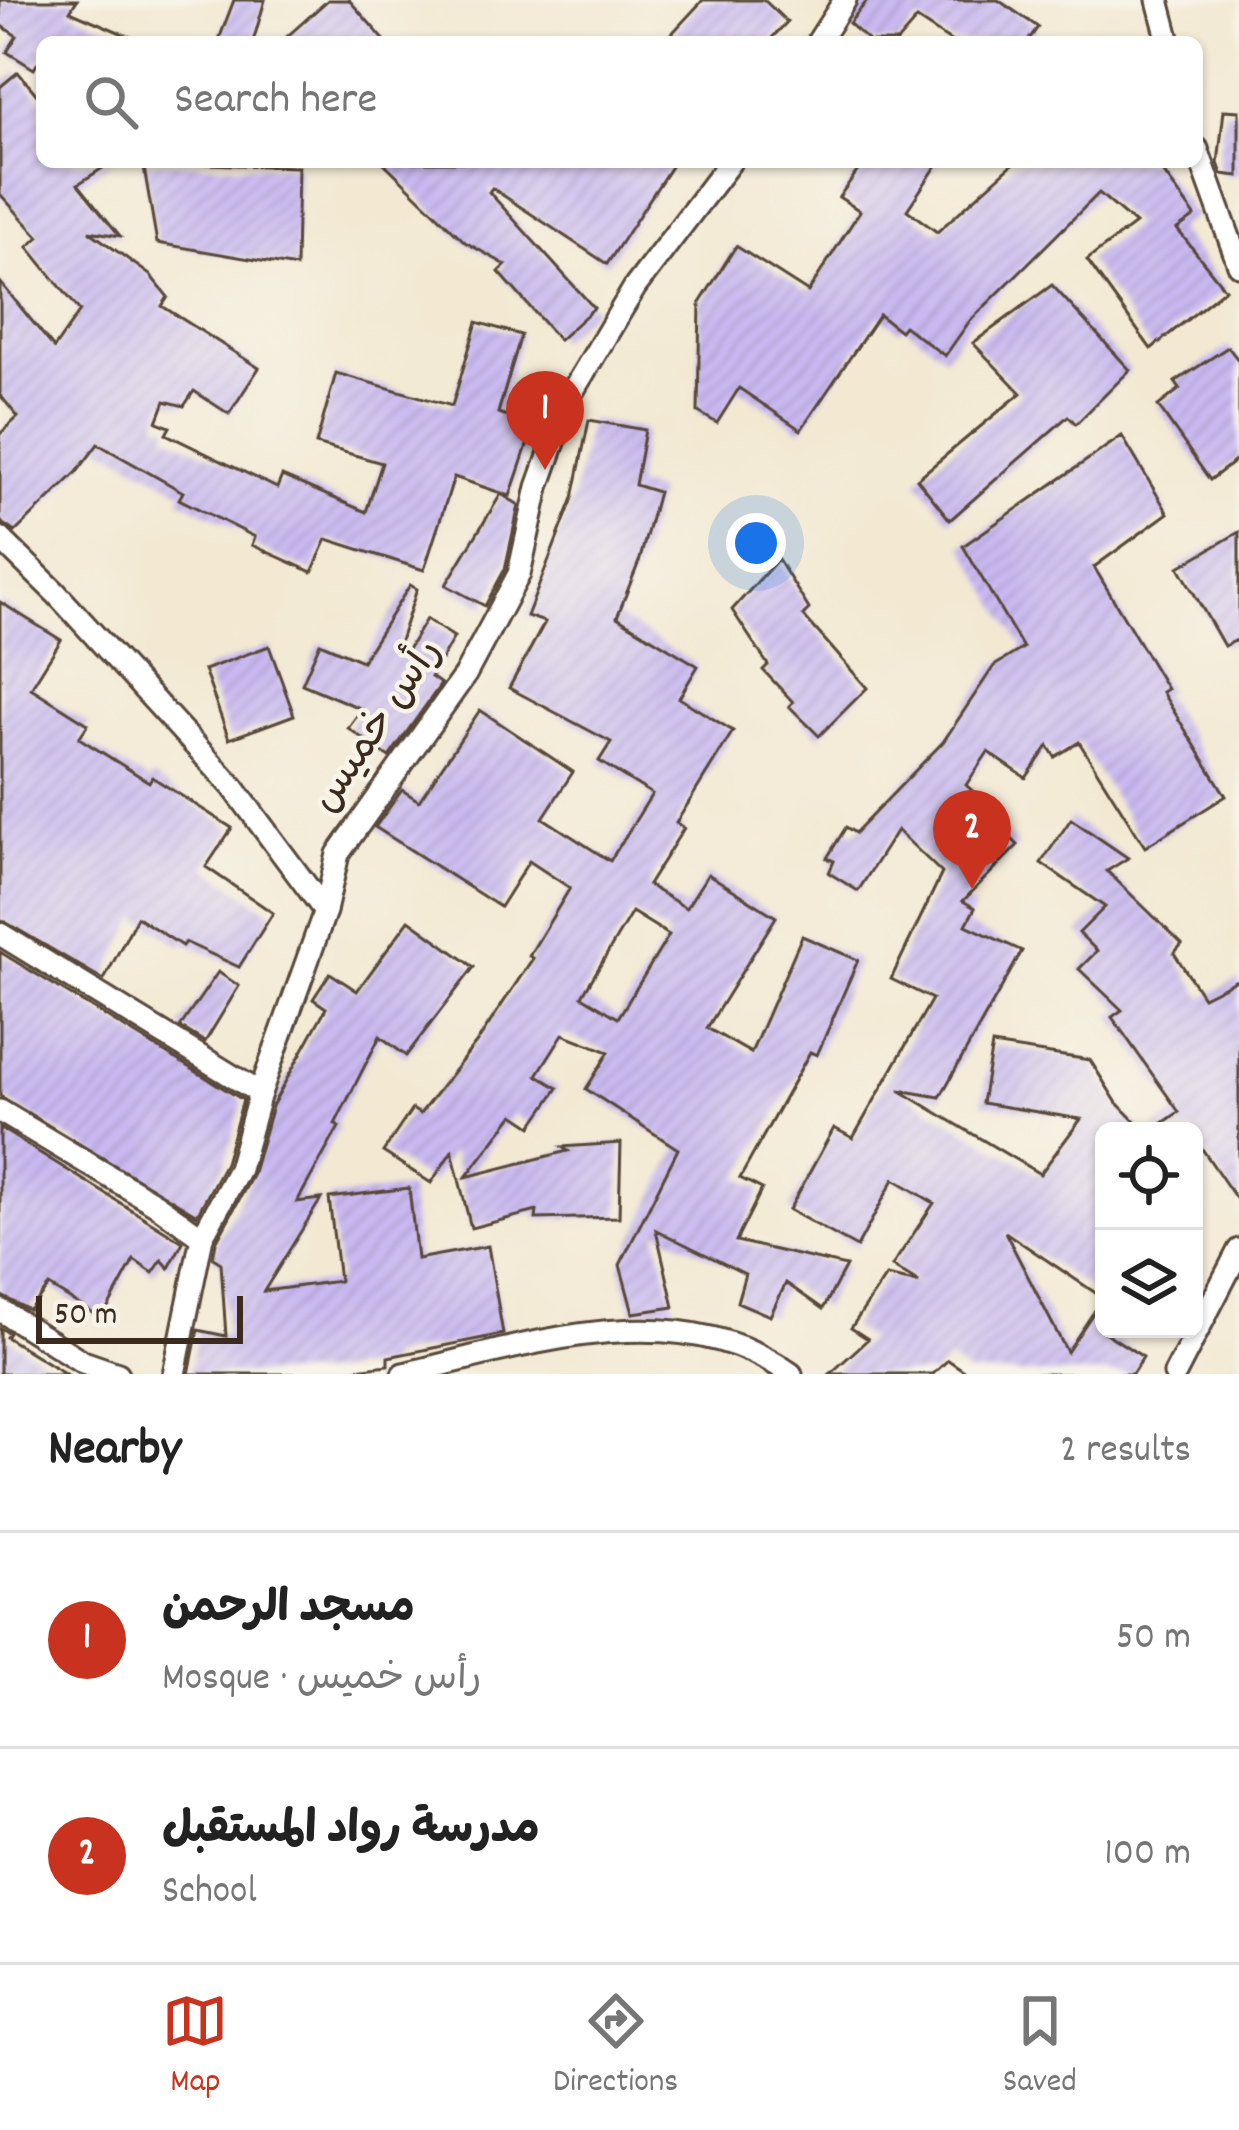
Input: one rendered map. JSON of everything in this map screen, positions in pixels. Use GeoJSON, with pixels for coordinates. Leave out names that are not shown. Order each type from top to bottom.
{"type":"FeatureCollection","features":[{"type":"Feature","properties":{"kind":"street"},"geometry":{"type":"LineString","coordinates":[[822,36],[845,0]]}},
{"type":"Feature","properties":{"kind":"street"},"geometry":{"type":"LineString","coordinates":[[1158,0],[1167,36]]}},
{"type":"Feature","properties":{"kind":"street"},"geometry":{"type":"LineString","coordinates":[[1203,166],[1239,265]]}},
{"type":"Feature","properties":{"kind":"street","name":"رأس خميس"},"geometry":{"type":"LineString","coordinates":[[174,1374],[202,1237],[239,1169],[260,1093],[325,911],[338,854],[465,675],[519,574],[538,487],[572,392],[635,286],[725,168]]}},
{"type":"Feature","properties":{"kind":"street"},"geometry":{"type":"LineString","coordinates":[[0,538],[232,787],[325,911]]}},
{"type":"Feature","properties":{"kind":"street"},"geometry":{"type":"LineString","coordinates":[[0,934],[260,1093]]}},
{"type":"Feature","properties":{"kind":"street"},"geometry":{"type":"LineString","coordinates":[[0,1111],[202,1237]]}},
{"type":"Feature","properties":{"kind":"street"},"geometry":{"type":"LineString","coordinates":[[1175,1374],[1239,1250]]}},
{"type":"Feature","properties":{"kind":"street"},"geometry":{"type":"LineString","coordinates":[[0,1310],[83,1362],[118,1374]]}},
{"type":"Feature","properties":{"kind":"street"},"geometry":{"type":"LineString","coordinates":[[403,1374],[626,1328],[707,1334],[764,1354],[791,1374]]}},
{"type":"Feature","properties":{"kind":"building"},"geometry":{"type":"Polygon","coordinates":[[[0,0],[77,0],[70,11],[128,36],[36,36],[34,69],[7,52],[17,36],[0,25],[0,0]]]}},
{"type":"Feature","properties":{"kind":"building"},"geometry":{"type":"Polygon","coordinates":[[[234,0],[265,0],[255,36],[220,36],[234,0]]]}},
{"type":"Feature","properties":{"kind":"building"},"geometry":{"type":"Polygon","coordinates":[[[328,0],[349,0],[381,36],[288,36],[328,0]]]}},
{"type":"Feature","properties":{"kind":"building"},"geometry":{"type":"Polygon","coordinates":[[[703,0],[764,0],[787,22],[774,36],[670,36],[703,0]]]}},
{"type":"Feature","properties":{"kind":"building"},"geometry":{"type":"Polygon","coordinates":[[[868,0],[998,0],[1038,27],[1031,36],[943,36],[917,19],[902,36],[863,36],[849,23],[868,0]]]}},
{"type":"Feature","properties":{"kind":"building"},"geometry":{"type":"Polygon","coordinates":[[[18,72],[36,94],[36,168],[103,168],[78,184],[120,236],[89,231],[150,275],[168,297],[162,306],[259,368],[229,414],[194,391],[184,406],[165,401],[157,422],[170,427],[166,434],[277,488],[282,476],[366,512],[382,463],[316,444],[336,373],[452,406],[477,322],[521,335],[498,413],[534,425],[510,496],[454,477],[424,570],[327,539],[312,572],[252,545],[255,537],[179,499],[183,492],[98,444],[77,472],[15,532],[3,524],[0,434],[18,417],[0,395],[0,282],[54,348],[80,311],[28,247],[39,237],[0,194],[0,87],[18,72]]]}},
{"type":"Feature","properties":{"kind":"building"},"geometry":{"type":"Polygon","coordinates":[[[1224,110],[1239,111],[1239,176],[1222,174],[1218,163],[1224,110]]]}},
{"type":"Feature","properties":{"kind":"building"},"geometry":{"type":"Polygon","coordinates":[[[144,168],[298,168],[296,267],[157,243],[144,168]]]}},
{"type":"Feature","properties":{"kind":"building"},"geometry":{"type":"Polygon","coordinates":[[[389,168],[670,168],[607,264],[492,188],[489,192],[594,308],[559,340],[499,272],[506,265],[465,242],[389,168]]]}},
{"type":"Feature","properties":{"kind":"building"},"geometry":{"type":"Polygon","coordinates":[[[860,168],[935,168],[907,210],[937,232],[1008,168],[1160,168],[1195,216],[1177,229],[1225,289],[1151,349],[1087,260],[1135,224],[1099,193],[969,322],[945,356],[904,326],[900,331],[879,315],[801,430],[739,388],[717,423],[698,412],[700,303],[736,246],[808,292],[860,211],[839,197],[860,168]]]}},
{"type":"Feature","properties":{"kind":"building"},"geometry":{"type":"Polygon","coordinates":[[[1052,285],[1130,370],[1076,424],[1068,416],[950,520],[917,479],[1021,393],[973,343],[1052,285]]]}},
{"type":"Feature","properties":{"kind":"building"},"geometry":{"type":"Polygon","coordinates":[[[1228,347],[1239,361],[1239,458],[1210,480],[1158,406],[1180,389],[1175,382],[1228,347]]]}},
{"type":"Feature","properties":{"kind":"building"},"geometry":{"type":"Polygon","coordinates":[[[589,420],[645,430],[635,485],[658,492],[640,559],[617,617],[698,666],[679,698],[733,731],[676,823],[684,828],[648,885],[686,908],[708,874],[776,917],[707,1028],[751,1053],[802,936],[858,960],[817,1055],[810,1052],[740,1178],[762,1189],[736,1241],[846,1266],[823,1309],[786,1283],[770,1316],[737,1302],[745,1274],[656,1230],[674,1307],[633,1313],[620,1265],[678,1149],[586,1089],[609,1052],[563,1034],[537,1075],[558,1088],[532,1126],[514,1114],[466,1177],[568,1151],[562,1147],[621,1143],[619,1217],[536,1219],[537,1211],[471,1228],[452,1151],[431,1183],[383,1152],[412,1109],[420,1114],[479,1039],[533,958],[529,956],[570,888],[529,861],[500,907],[375,827],[402,790],[419,801],[480,710],[573,772],[543,818],[610,861],[652,794],[599,761],[611,742],[509,688],[545,622],[527,616],[573,498],[589,420]],[[632,912],[582,996],[618,1018],[669,935],[632,912]]]}},
{"type":"Feature","properties":{"kind":"building"},"geometry":{"type":"Polygon","coordinates":[[[1122,436],[1168,513],[1094,567],[1226,796],[1145,847],[1079,742],[1055,757],[1048,746],[1026,778],[988,752],[966,785],[978,796],[973,801],[1018,845],[963,901],[975,908],[966,925],[1022,951],[940,1097],[899,1090],[1040,1174],[1081,1119],[982,1103],[992,1045],[1090,1060],[1135,1122],[1095,1122],[1095,1293],[1005,1232],[1067,1352],[1095,1310],[1095,1338],[1113,1338],[1143,1357],[1132,1374],[969,1374],[948,1360],[933,1374],[830,1374],[868,1339],[851,1328],[886,1276],[919,1283],[892,1266],[934,1203],[894,1179],[857,1247],[789,1210],[834,1128],[853,1138],[932,999],[891,979],[942,873],[897,830],[858,891],[829,873],[834,861],[827,858],[846,827],[855,833],[943,742],[994,666],[1023,648],[963,546],[1122,436]]]}},
{"type":"Feature","properties":{"kind":"building"},"geometry":{"type":"Polygon","coordinates":[[[501,494],[519,505],[505,569],[485,606],[446,585],[501,494]]]}},
{"type":"Feature","properties":{"kind":"building"},"geometry":{"type":"Polygon","coordinates":[[[1239,532],[1239,639],[1224,646],[1179,567],[1239,532]]]}},
{"type":"Feature","properties":{"kind":"building"},"geometry":{"type":"Polygon","coordinates":[[[778,559],[809,609],[803,615],[867,688],[819,736],[763,670],[768,665],[732,610],[778,559]]]}},
{"type":"Feature","properties":{"kind":"building"},"geometry":{"type":"Polygon","coordinates":[[[410,585],[417,589],[398,647],[407,651],[426,619],[454,637],[431,677],[441,684],[389,757],[348,728],[362,709],[302,684],[320,643],[362,661],[410,585]]]}},
{"type":"Feature","properties":{"kind":"building"},"geometry":{"type":"Polygon","coordinates":[[[0,602],[61,640],[31,688],[88,724],[79,738],[232,828],[206,867],[273,913],[239,967],[185,942],[182,946],[137,917],[104,980],[0,919],[0,602]]]}},
{"type":"Feature","properties":{"kind":"building"},"geometry":{"type":"Polygon","coordinates":[[[269,646],[294,715],[229,739],[204,670],[269,646]]]}},
{"type":"Feature","properties":{"kind":"building"},"geometry":{"type":"Polygon","coordinates":[[[1071,819],[1128,858],[1107,871],[1182,944],[1174,953],[1203,997],[1239,979],[1239,1203],[1203,1150],[1203,1122],[1164,1122],[1179,1112],[1112,1017],[1122,1010],[1079,969],[1097,951],[1079,933],[1105,907],[1041,863],[1071,819]]]}},
{"type":"Feature","properties":{"kind":"building"},"geometry":{"type":"Polygon","coordinates":[[[409,920],[474,967],[406,1056],[380,1036],[335,1124],[339,1127],[297,1202],[321,1199],[264,1291],[339,1281],[329,1198],[409,1188],[417,1259],[488,1246],[503,1334],[388,1357],[388,1365],[317,1374],[189,1374],[198,1330],[226,1336],[221,1263],[213,1258],[216,1242],[252,1176],[272,1106],[326,1008],[313,999],[330,973],[357,991],[409,920]]]}},
{"type":"Feature","properties":{"kind":"building"},"geometry":{"type":"Polygon","coordinates":[[[0,952],[243,1100],[225,1163],[197,1215],[0,1096],[0,952]]]}},
{"type":"Feature","properties":{"kind":"building"},"geometry":{"type":"Polygon","coordinates":[[[218,972],[239,986],[205,1042],[180,1027],[218,972]]]}},
{"type":"Feature","properties":{"kind":"building"},"geometry":{"type":"Polygon","coordinates":[[[0,1128],[183,1242],[169,1268],[162,1260],[153,1273],[134,1260],[102,1319],[49,1286],[29,1310],[0,1295],[0,1128]]]}},
{"type":"Feature","properties":{"kind":"building"},"geometry":{"type":"Polygon","coordinates":[[[0,1328],[9,1333],[6,1337],[66,1374],[0,1374],[0,1328]]]}},
{"type":"Feature","properties":{"kind":"place","name":"مسجد الرحمن"},"geometry":{"type":"Point","coordinates":[545,470]}},
{"type":"Feature","properties":{"kind":"place","name":"مدرسة رواد المستقبل"},"geometry":{"type":"Point","coordinates":[972,889]}}]}
